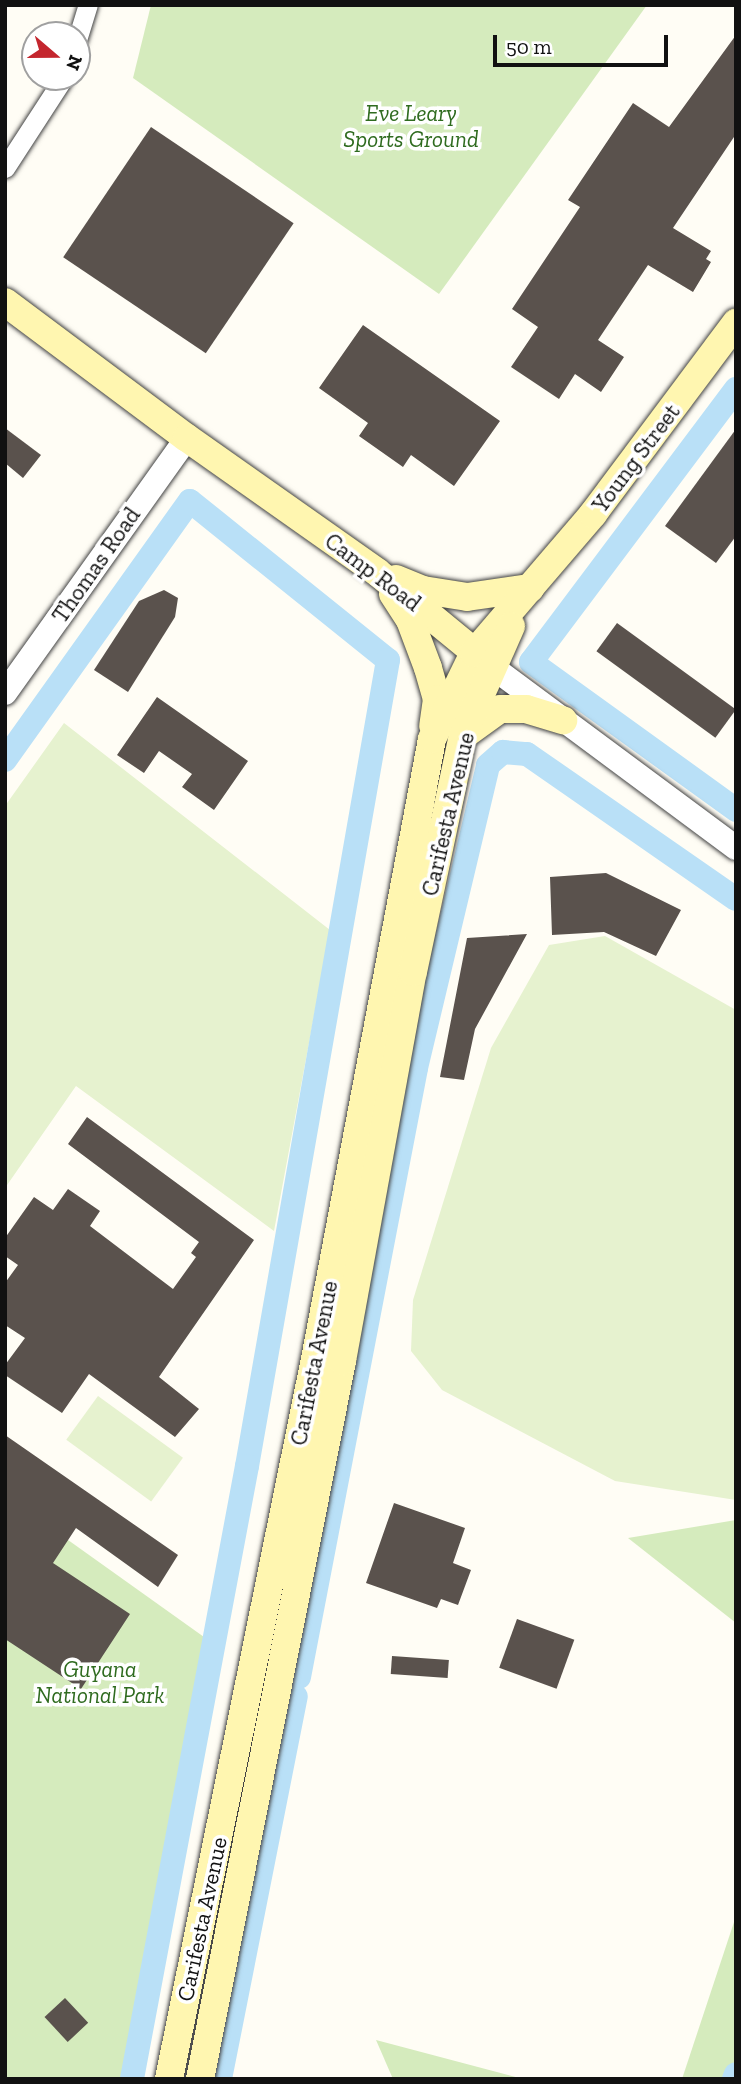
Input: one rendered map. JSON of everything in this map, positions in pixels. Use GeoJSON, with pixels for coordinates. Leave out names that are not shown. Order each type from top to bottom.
{"type":"FeatureCollection","features":[{"type":"Feature","properties":{"kind":"main road","name":"Camp Road"},"geometry":{"type":"LineString","coordinates":[[5,302],[187,438],[377,572],[483,660]]}},
{"type":"Feature","properties":{"kind":"main road","name":"Young Street"},"geometry":{"type":"LineString","coordinates":[[483,660],[530,589],[593,514],[736,323]]}},
{"type":"Feature","properties":{"kind":"main road"},"geometry":{"type":"LineString","coordinates":[[377,572],[423,590],[467,597],[530,589]]}},
{"type":"Feature","properties":{"kind":"main road"},"geometry":{"type":"LineString","coordinates":[[377,572],[410,620],[428,667],[437,699],[432,739]]}},
{"type":"Feature","properties":{"kind":"main road","name":"Carifesta Avenue"},"geometry":{"type":"LineString","coordinates":[[200,2079],[342,1361],[413,972],[463,735],[483,660]]}},
{"type":"Feature","properties":{"kind":"main road","name":"Carifesta Avenue"},"geometry":{"type":"LineString","coordinates":[[169,2079],[313,1373],[432,739],[483,660]]}},
{"type":"Feature","properties":{"kind":"main road"},"geometry":{"type":"LineString","coordinates":[[463,735],[500,709],[526,709],[563,720]]}},
{"type":"Feature","properties":{"kind":"street"},"geometry":{"type":"LineString","coordinates":[[5,168],[55,91]]}},
{"type":"Feature","properties":{"kind":"street","name":"Thomas Road"},"geometry":{"type":"LineString","coordinates":[[5,693],[187,438]]}},
{"type":"Feature","properties":{"kind":"street","name":"Camp Road"},"geometry":{"type":"LineString","coordinates":[[483,660],[736,848]]}},
{"type":"Feature","properties":{"kind":"green space","name":"Eve Leary Sports Ground"},"geometry":{"type":"Polygon","coordinates":[[[151,5],[647,5],[439,294],[133,78],[151,5]]]}},
{"type":"Feature","properties":{"kind":"green space"},"geometry":{"type":"Polygon","coordinates":[[[64,723],[330,930],[274,1231],[76,1086],[5,1188],[5,806],[64,723]]]}},
{"type":"Feature","properties":{"kind":"green space"},"geometry":{"type":"Polygon","coordinates":[[[605,936],[736,1010],[736,1500],[615,1481],[442,1390],[411,1351],[413,1300],[491,1048],[549,945],[605,936]]]}},
{"type":"Feature","properties":{"kind":"green space"},"geometry":{"type":"Polygon","coordinates":[[[98,1396],[183,1458],[151,1501],[66,1440],[98,1396]]]}},
{"type":"Feature","properties":{"kind":"green space","name":"Guyana National Park"},"geometry":{"type":"Polygon","coordinates":[[[5,1495],[204,1637],[122,2079],[5,2079],[5,1495]]]}},
{"type":"Feature","properties":{"kind":"green space"},"geometry":{"type":"Polygon","coordinates":[[[736,1520],[736,1623],[628,1538],[736,1520]]]}},
{"type":"Feature","properties":{"kind":"green space"},"geometry":{"type":"Polygon","coordinates":[[[736,1916],[736,2079],[682,2079],[736,1916]]]}},
{"type":"Feature","properties":{"kind":"green space"},"geometry":{"type":"Polygon","coordinates":[[[376,2040],[523,2079],[393,2079],[376,2040]]]}},
{"type":"Feature","properties":{"kind":"building"},"geometry":{"type":"Polygon","coordinates":[[[736,35],[736,134],[673,228],[711,251],[706,259],[711,262],[693,292],[648,265],[598,340],[624,357],[601,392],[575,374],[559,399],[511,367],[538,327],[512,309],[580,207],[568,200],[633,103],[669,127],[736,35]]]}},
{"type":"Feature","properties":{"kind":"building"},"geometry":{"type":"Polygon","coordinates":[[[151,127],[294,223],[206,353],[63,257],[151,127]]]}},
{"type":"Feature","properties":{"kind":"building"},"geometry":{"type":"Polygon","coordinates":[[[363,325],[500,421],[454,486],[411,455],[403,467],[359,436],[368,423],[319,388],[363,325]]]}},
{"type":"Feature","properties":{"kind":"building"},"geometry":{"type":"Polygon","coordinates":[[[5,428],[41,455],[23,478],[5,463],[5,428]]]}},
{"type":"Feature","properties":{"kind":"building"},"geometry":{"type":"Polygon","coordinates":[[[736,429],[736,536],[716,563],[665,526],[736,429]]]}},
{"type":"Feature","properties":{"kind":"building"},"geometry":{"type":"Polygon","coordinates":[[[164,590],[178,598],[175,617],[128,692],[94,670],[139,601],[164,590]]]}},
{"type":"Feature","properties":{"kind":"building"},"geometry":{"type":"Polygon","coordinates":[[[617,623],[736,709],[715,738],[596,651],[617,623]]]}},
{"type":"Feature","properties":{"kind":"building"},"geometry":{"type":"Polygon","coordinates":[[[157,697],[248,761],[214,810],[182,787],[192,774],[159,751],[144,773],[117,755],[157,697]]]}},
{"type":"Feature","properties":{"kind":"building"},"geometry":{"type":"Polygon","coordinates":[[[606,873],[681,910],[656,956],[604,932],[552,935],[550,877],[606,873]]]}},
{"type":"Feature","properties":{"kind":"building"},"geometry":{"type":"Polygon","coordinates":[[[527,934],[475,1029],[464,1080],[440,1077],[467,938],[527,934]]]}},
{"type":"Feature","properties":{"kind":"building"},"geometry":{"type":"Polygon","coordinates":[[[87,1117],[254,1240],[159,1377],[199,1409],[175,1437],[89,1374],[62,1413],[5,1375],[5,1365],[25,1338],[5,1325],[5,1283],[18,1265],[5,1256],[5,1238],[34,1197],[53,1210],[68,1189],[100,1211],[90,1226],[173,1289],[196,1257],[191,1253],[199,1242],[68,1144],[87,1117]]]}},
{"type":"Feature","properties":{"kind":"building"},"geometry":{"type":"Polygon","coordinates":[[[5,1435],[178,1555],[158,1587],[76,1528],[53,1563],[130,1614],[81,1689],[5,1639],[5,1435]]]}},
{"type":"Feature","properties":{"kind":"building"},"geometry":{"type":"Polygon","coordinates":[[[394,1503],[465,1528],[453,1563],[471,1570],[458,1605],[441,1599],[437,1608],[366,1583],[394,1503]]]}},
{"type":"Feature","properties":{"kind":"building"},"geometry":{"type":"Polygon","coordinates":[[[517,1619],[574,1640],[557,1689],[499,1668],[517,1619]]]}},
{"type":"Feature","properties":{"kind":"building"},"geometry":{"type":"Polygon","coordinates":[[[392,1656],[449,1660],[448,1678],[391,1674],[392,1656]]]}},
{"type":"Feature","properties":{"kind":"building"},"geometry":{"type":"Polygon","coordinates":[[[65,1998],[88,2023],[68,2042],[45,2017],[65,1998]]]}},
{"type":"Feature","properties":{"kind":"waterway"},"geometry":{"type":"LineString","coordinates":[[736,389],[531,662],[736,810]]}},
{"type":"Feature","properties":{"kind":"waterway"},"geometry":{"type":"LineString","coordinates":[[5,760],[190,501],[388,660],[247,1466],[132,2079]]}},
{"type":"Feature","properties":{"kind":"waterway"},"geometry":{"type":"LineString","coordinates":[[299,1677],[416,1068],[488,765],[503,752],[527,754],[736,899]]}},
{"type":"Feature","properties":{"kind":"waterway"},"geometry":{"type":"LineString","coordinates":[[220,2079],[296,1696]]}},
{"type":"Feature","properties":{"kind":"waterway"},"geometry":{"type":"LineString","coordinates":[[734,2079],[736,2074]]}}]}
